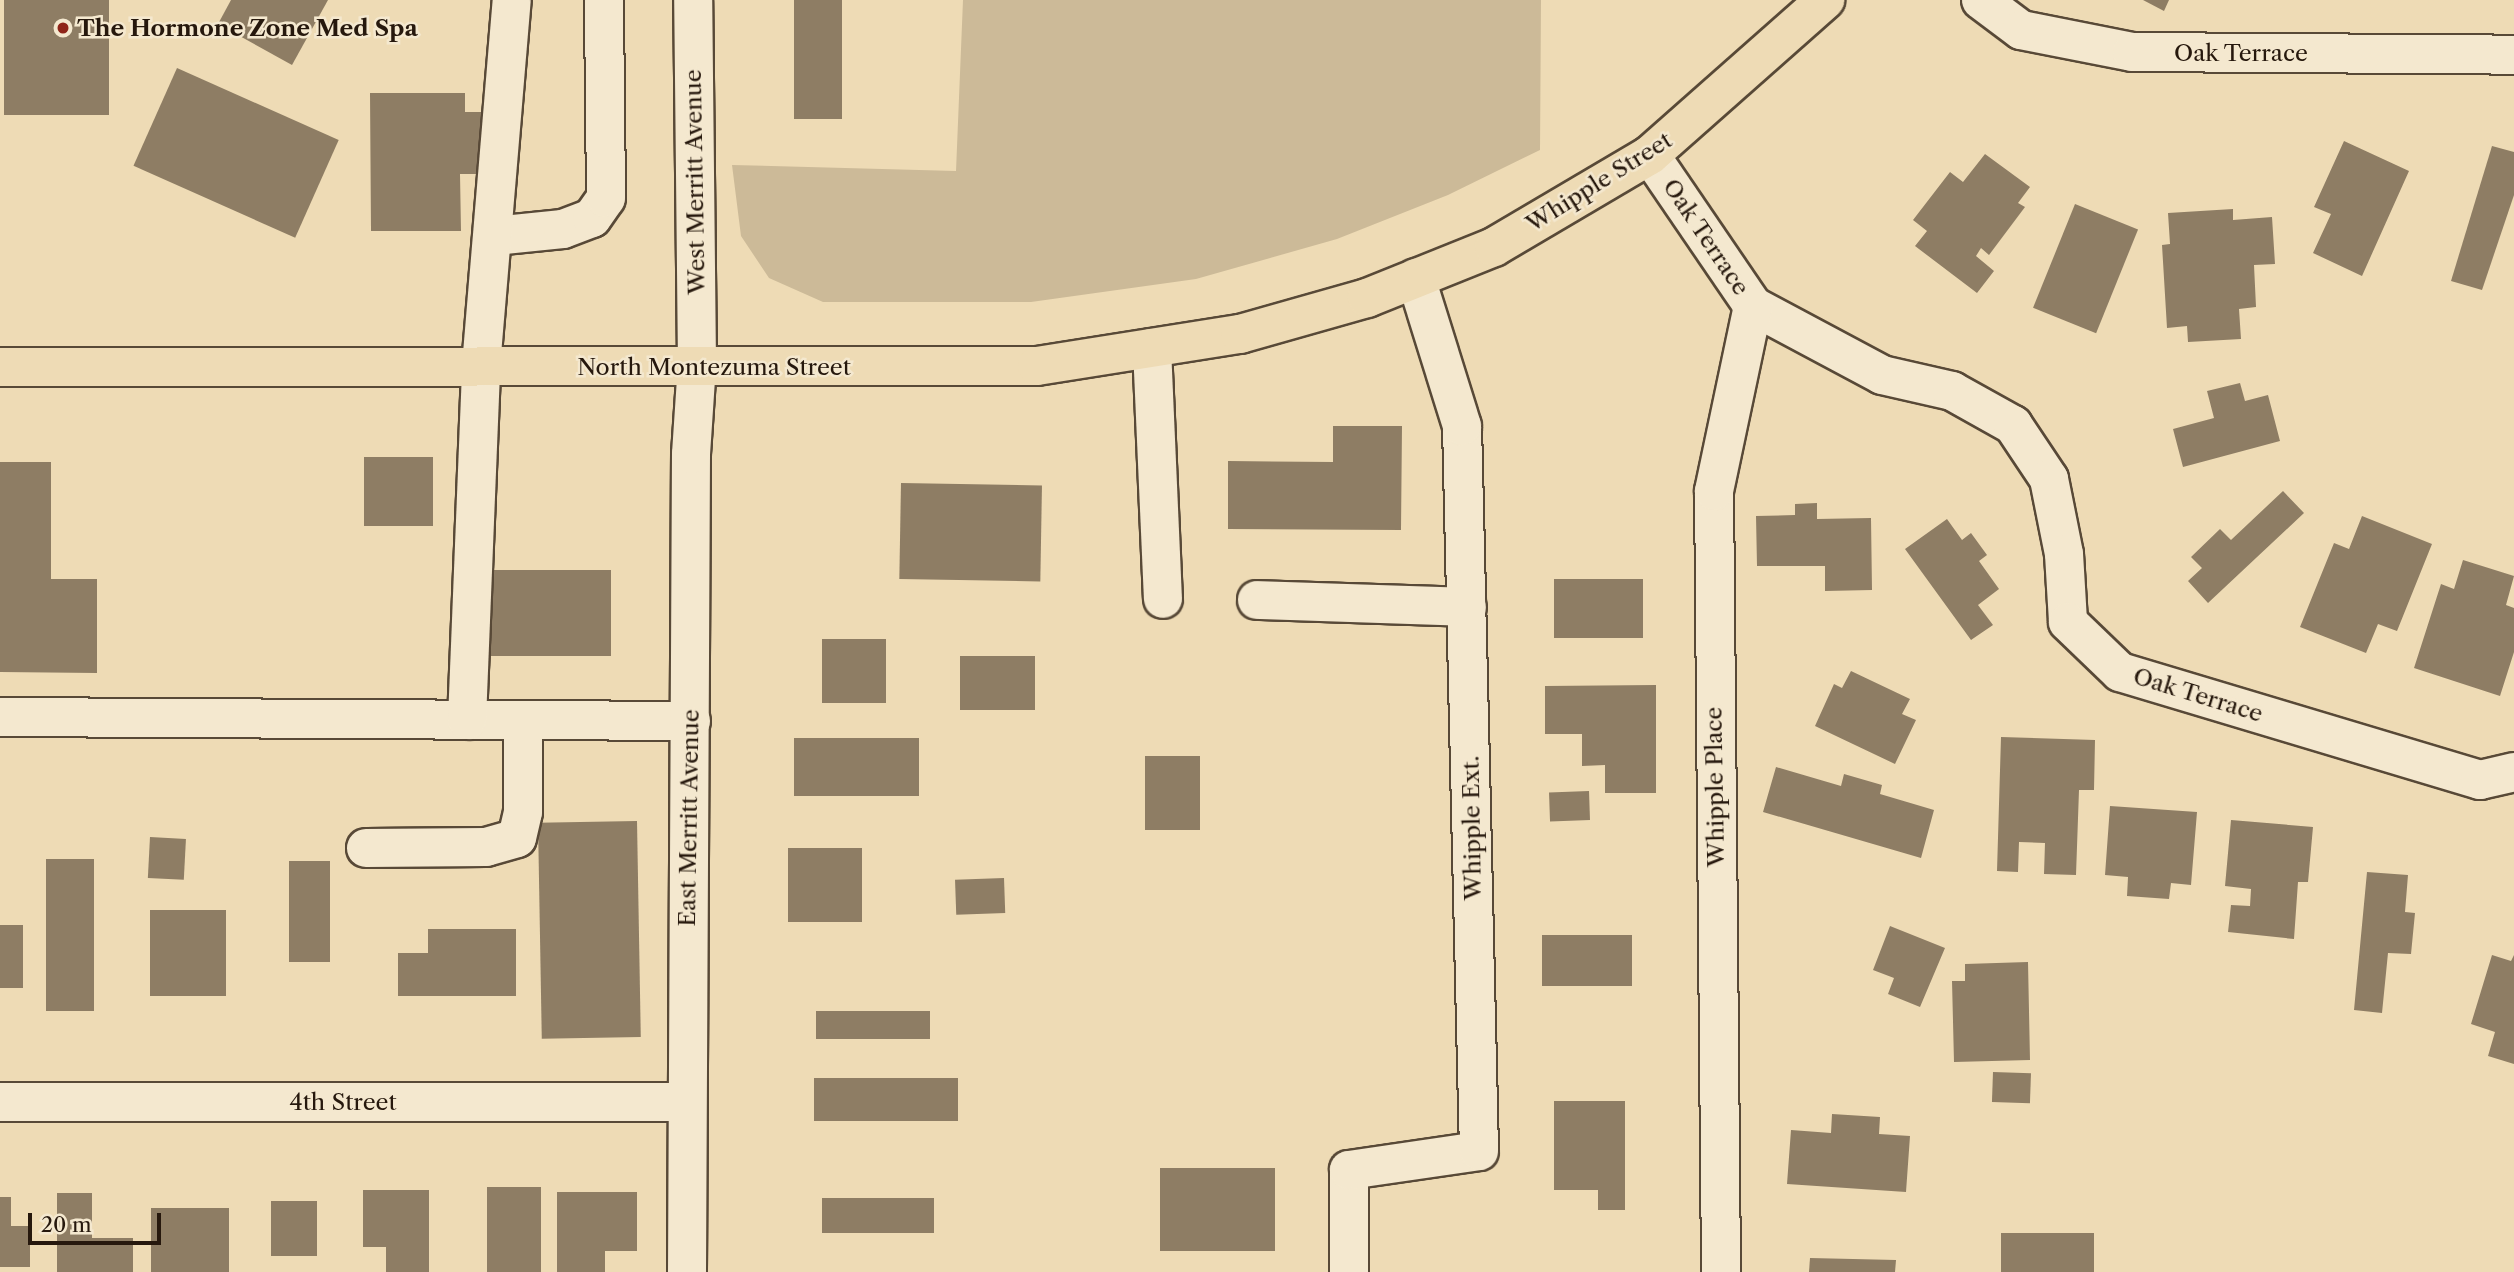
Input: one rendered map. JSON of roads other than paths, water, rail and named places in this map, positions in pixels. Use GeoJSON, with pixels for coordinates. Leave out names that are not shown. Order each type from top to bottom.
{"type":"FeatureCollection","features":[{"type":"Feature","properties":{"kind":"main road","name":"Whipple Street"},"geometry":{"type":"LineString","coordinates":[[1416,278],[1494,247],[1650,155],[1825,0]]}},
{"type":"Feature","properties":{"kind":"main road","name":"North Montezuma Street"},"geometry":{"type":"LineString","coordinates":[[0,367],[697,364],[817,369],[1037,366],[1240,334],[1367,298],[1416,278]]}},
{"type":"Feature","properties":{"kind":"street"},"geometry":{"type":"LineString","coordinates":[[494,236],[563,229],[592,218],[606,198],[604,0]]}},
{"type":"Feature","properties":{"kind":"street","name":"West Merritt Avenue"},"geometry":{"type":"LineString","coordinates":[[693,0],[697,364]]}},
{"type":"Feature","properties":{"kind":"street","name":"Oak Terrace"},"geometry":{"type":"LineString","coordinates":[[1981,0],[2021,30],[2132,52],[2514,55]]}},
{"type":"Feature","properties":{"kind":"street"},"geometry":{"type":"LineString","coordinates":[[467,720],[481,366],[494,236],[505,2]]}},
{"type":"Feature","properties":{"kind":"street","name":"Oak Terrace"},"geometry":{"type":"LineString","coordinates":[[1650,155],[1753,306],[1882,375],[1952,391],[2013,425],[2049,479],[2064,554],[2068,622],[2120,672],[2480,780],[2514,772]]}},
{"type":"Feature","properties":{"kind":"street","name":"Whipple Ext."},"geometry":{"type":"LineString","coordinates":[[1349,1272],[1349,1170],[1479,1151],[1462,426],[1416,278]]}},
{"type":"Feature","properties":{"kind":"street","name":"Whipple Place"},"geometry":{"type":"LineString","coordinates":[[1721,1272],[1714,491],[1753,306]]}},
{"type":"Feature","properties":{"kind":"street"},"geometry":{"type":"LineString","coordinates":[[1152,348],[1163,599]]}},
{"type":"Feature","properties":{"kind":"street","name":"East Merritt Avenue"},"geometry":{"type":"LineString","coordinates":[[687,1272],[691,454],[697,364]]}},
{"type":"Feature","properties":{"kind":"street"},"geometry":{"type":"LineString","coordinates":[[1257,600],[1467,607]]}},
{"type":"Feature","properties":{"kind":"street"},"geometry":{"type":"LineString","coordinates":[[0,717],[691,721]]}},
{"type":"Feature","properties":{"kind":"street"},"geometry":{"type":"LineString","coordinates":[[366,848],[486,847],[517,838],[523,812],[523,720]]}},
{"type":"Feature","properties":{"kind":"street","name":"4th Street"},"geometry":{"type":"LineString","coordinates":[[0,1102],[686,1101]]}},
{"type":"Feature","properties":{"kind":"place","name":"The Hormone Zone Med Spa"},"geometry":{"type":"Point","coordinates":[63,28]}}]}
